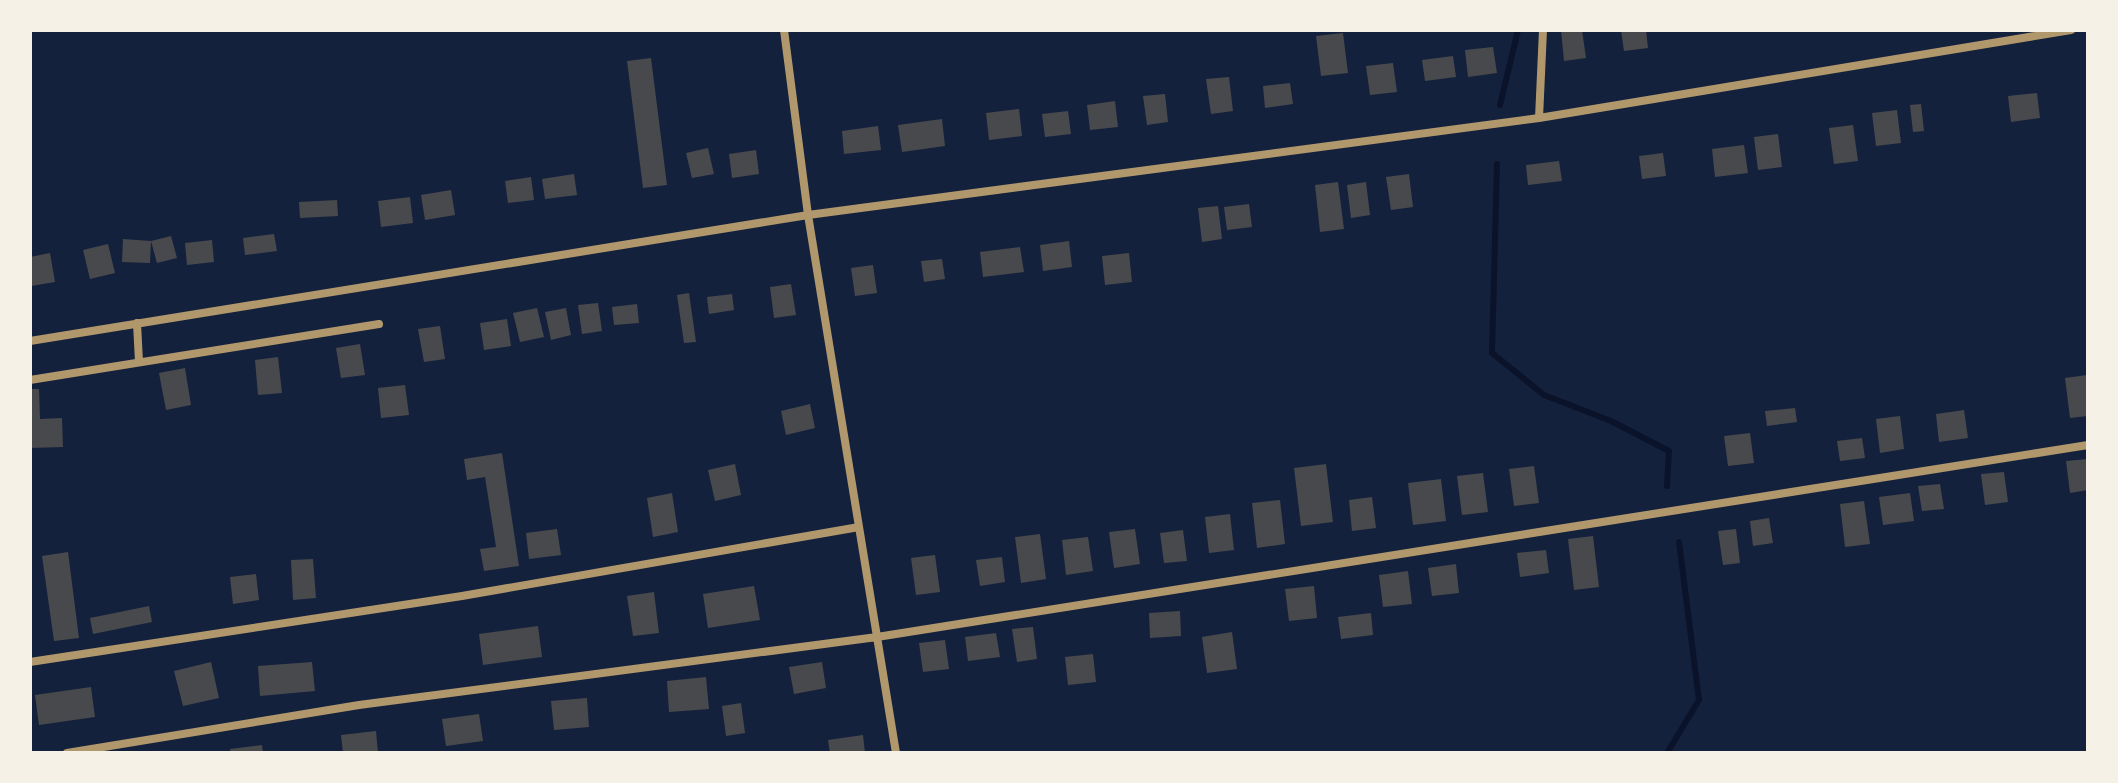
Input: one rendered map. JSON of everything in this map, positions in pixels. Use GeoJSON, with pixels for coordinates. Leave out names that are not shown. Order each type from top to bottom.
{"type":"FeatureCollection","features":[{"type":"Feature","properties":{"kind":"street"},"geometry":{"type":"LineString","coordinates":[[784,30],[808,215],[896,753]]}},
{"type":"Feature","properties":{"kind":"street"},"geometry":{"type":"LineString","coordinates":[[1539,118],[1543,30]]}},
{"type":"Feature","properties":{"kind":"street"},"geometry":{"type":"LineString","coordinates":[[30,341],[808,215],[1539,118],[2071,30]]}},
{"type":"Feature","properties":{"kind":"street"},"geometry":{"type":"LineString","coordinates":[[137,323],[139,362]]}},
{"type":"Feature","properties":{"kind":"street"},"geometry":{"type":"LineString","coordinates":[[30,380],[379,324]]}},
{"type":"Feature","properties":{"kind":"street"},"geometry":{"type":"LineString","coordinates":[[67,753],[359,705],[877,637],[2088,445]]}},
{"type":"Feature","properties":{"kind":"street"},"geometry":{"type":"LineString","coordinates":[[30,662],[462,596],[859,527]]}},
{"type":"Feature","properties":{"kind":"building"},"geometry":{"type":"Polygon","coordinates":[[[1561,30],[1582,30],[1586,58],[1564,61],[1561,30]]]}},
{"type":"Feature","properties":{"kind":"building"},"geometry":{"type":"Polygon","coordinates":[[[1621,30],[1646,30],[1648,48],[1624,51],[1621,30]]]}},
{"type":"Feature","properties":{"kind":"building"},"geometry":{"type":"Polygon","coordinates":[[[1343,33],[1348,73],[1321,76],[1316,36],[1343,33]]]}},
{"type":"Feature","properties":{"kind":"building"},"geometry":{"type":"Polygon","coordinates":[[[1493,47],[1497,73],[1468,77],[1465,50],[1493,47]]]}},
{"type":"Feature","properties":{"kind":"building"},"geometry":{"type":"Polygon","coordinates":[[[1453,56],[1456,77],[1425,81],[1422,60],[1453,56]]]}},
{"type":"Feature","properties":{"kind":"building"},"geometry":{"type":"Polygon","coordinates":[[[651,58],[667,185],[643,188],[627,61],[651,58]]]}},
{"type":"Feature","properties":{"kind":"building"},"geometry":{"type":"Polygon","coordinates":[[[1393,63],[1397,92],[1370,95],[1366,66],[1393,63]]]}},
{"type":"Feature","properties":{"kind":"building"},"geometry":{"type":"Polygon","coordinates":[[[1229,77],[1233,111],[1211,114],[1206,79],[1229,77]]]}},
{"type":"Feature","properties":{"kind":"building"},"geometry":{"type":"Polygon","coordinates":[[[1290,83],[1293,104],[1265,108],[1263,86],[1290,83]]]}},
{"type":"Feature","properties":{"kind":"building"},"geometry":{"type":"Polygon","coordinates":[[[2037,93],[2040,118],[2011,122],[2008,96],[2037,93]]]}},
{"type":"Feature","properties":{"kind":"building"},"geometry":{"type":"Polygon","coordinates":[[[1165,94],[1168,122],[1147,125],[1143,96],[1165,94]]]}},
{"type":"Feature","properties":{"kind":"building"},"geometry":{"type":"Polygon","coordinates":[[[1115,101],[1118,127],[1090,130],[1087,105],[1115,101]]]}},
{"type":"Feature","properties":{"kind":"building"},"geometry":{"type":"Polygon","coordinates":[[[1921,104],[1924,131],[1913,132],[1910,105],[1921,104]]]}},
{"type":"Feature","properties":{"kind":"building"},"geometry":{"type":"Polygon","coordinates":[[[1019,109],[1022,136],[989,140],[986,113],[1019,109]]]}},
{"type":"Feature","properties":{"kind":"building"},"geometry":{"type":"Polygon","coordinates":[[[1897,110],[1901,143],[1876,146],[1872,113],[1897,110]]]}},
{"type":"Feature","properties":{"kind":"building"},"geometry":{"type":"Polygon","coordinates":[[[1068,111],[1071,134],[1045,137],[1042,114],[1068,111]]]}},
{"type":"Feature","properties":{"kind":"building"},"geometry":{"type":"Polygon","coordinates":[[[942,119],[945,146],[902,152],[898,125],[942,119]]]}},
{"type":"Feature","properties":{"kind":"building"},"geometry":{"type":"Polygon","coordinates":[[[1853,125],[1858,161],[1834,164],[1829,128],[1853,125]]]}},
{"type":"Feature","properties":{"kind":"building"},"geometry":{"type":"Polygon","coordinates":[[[878,126],[881,150],[844,154],[842,131],[878,126]]]}},
{"type":"Feature","properties":{"kind":"building"},"geometry":{"type":"Polygon","coordinates":[[[1778,134],[1782,167],[1758,170],[1754,137],[1778,134]]]}},
{"type":"Feature","properties":{"kind":"building"},"geometry":{"type":"Polygon","coordinates":[[[1744,145],[1748,173],[1715,177],[1712,149],[1744,145]]]}},
{"type":"Feature","properties":{"kind":"building"},"geometry":{"type":"Polygon","coordinates":[[[708,148],[714,174],[692,178],[686,153],[708,148]]]}},
{"type":"Feature","properties":{"kind":"building"},"geometry":{"type":"Polygon","coordinates":[[[756,150],[759,174],[732,178],[729,154],[756,150]]]}},
{"type":"Feature","properties":{"kind":"building"},"geometry":{"type":"Polygon","coordinates":[[[1663,153],[1666,176],[1642,179],[1639,156],[1663,153]]]}},
{"type":"Feature","properties":{"kind":"building"},"geometry":{"type":"Polygon","coordinates":[[[1559,161],[1562,181],[1528,185],[1526,165],[1559,161]]]}},
{"type":"Feature","properties":{"kind":"building"},"geometry":{"type":"Polygon","coordinates":[[[574,174],[577,195],[545,199],[542,179],[574,174]]]}},
{"type":"Feature","properties":{"kind":"building"},"geometry":{"type":"Polygon","coordinates":[[[1409,174],[1413,207],[1391,210],[1386,177],[1409,174]]]}},
{"type":"Feature","properties":{"kind":"building"},"geometry":{"type":"Polygon","coordinates":[[[531,177],[534,200],[508,203],[505,181],[531,177]]]}},
{"type":"Feature","properties":{"kind":"building"},"geometry":{"type":"Polygon","coordinates":[[[1338,182],[1344,229],[1320,232],[1315,185],[1338,182]]]}},
{"type":"Feature","properties":{"kind":"building"},"geometry":{"type":"Polygon","coordinates":[[[1366,182],[1370,215],[1351,218],[1347,185],[1366,182]]]}},
{"type":"Feature","properties":{"kind":"building"},"geometry":{"type":"Polygon","coordinates":[[[451,190],[455,215],[425,220],[421,195],[451,190]]]}},
{"type":"Feature","properties":{"kind":"building"},"geometry":{"type":"Polygon","coordinates":[[[410,197],[413,223],[381,227],[378,201],[410,197]]]}},
{"type":"Feature","properties":{"kind":"building"},"geometry":{"type":"Polygon","coordinates":[[[337,200],[338,216],[300,218],[299,202],[337,200]]]}},
{"type":"Feature","properties":{"kind":"building"},"geometry":{"type":"Polygon","coordinates":[[[1249,204],[1252,227],[1227,230],[1224,207],[1249,204]]]}},
{"type":"Feature","properties":{"kind":"building"},"geometry":{"type":"Polygon","coordinates":[[[1218,206],[1222,239],[1202,242],[1198,208],[1218,206]]]}},
{"type":"Feature","properties":{"kind":"building"},"geometry":{"type":"Polygon","coordinates":[[[274,234],[277,251],[245,255],[243,238],[274,234]]]}},
{"type":"Feature","properties":{"kind":"building"},"geometry":{"type":"Polygon","coordinates":[[[171,236],[177,258],[157,263],[151,241],[171,236]]]}},
{"type":"Feature","properties":{"kind":"building"},"geometry":{"type":"Polygon","coordinates":[[[123,239],[151,241],[150,263],[122,262],[123,239]]]}},
{"type":"Feature","properties":{"kind":"building"},"geometry":{"type":"Polygon","coordinates":[[[212,240],[214,262],[187,265],[185,243],[212,240]]]}},
{"type":"Feature","properties":{"kind":"building"},"geometry":{"type":"Polygon","coordinates":[[[1069,241],[1072,267],[1043,271],[1040,245],[1069,241]]]}},
{"type":"Feature","properties":{"kind":"building"},"geometry":{"type":"Polygon","coordinates":[[[108,244],[115,273],[90,279],[83,250],[108,244]]]}},
{"type":"Feature","properties":{"kind":"building"},"geometry":{"type":"Polygon","coordinates":[[[1020,247],[1024,272],[983,277],[980,252],[1020,247]]]}},
{"type":"Feature","properties":{"kind":"building"},"geometry":{"type":"Polygon","coordinates":[[[50,253],[55,282],[31,286],[30,257],[50,253]]]}},
{"type":"Feature","properties":{"kind":"building"},"geometry":{"type":"Polygon","coordinates":[[[1129,253],[1132,282],[1105,285],[1102,256],[1129,253]]]}},
{"type":"Feature","properties":{"kind":"building"},"geometry":{"type":"Polygon","coordinates":[[[942,259],[945,279],[924,282],[921,261],[942,259]]]}},
{"type":"Feature","properties":{"kind":"building"},"geometry":{"type":"Polygon","coordinates":[[[873,265],[877,293],[855,296],[851,268],[873,265]]]}},
{"type":"Feature","properties":{"kind":"building"},"geometry":{"type":"Polygon","coordinates":[[[791,284],[796,315],[774,318],[770,287],[791,284]]]}},
{"type":"Feature","properties":{"kind":"building"},"geometry":{"type":"Polygon","coordinates":[[[689,293],[696,342],[684,343],[677,295],[689,293]]]}},
{"type":"Feature","properties":{"kind":"building"},"geometry":{"type":"Polygon","coordinates":[[[732,294],[734,310],[709,314],[707,297],[732,294]]]}},
{"type":"Feature","properties":{"kind":"building"},"geometry":{"type":"Polygon","coordinates":[[[598,303],[602,331],[582,334],[578,305],[598,303]]]}},
{"type":"Feature","properties":{"kind":"building"},"geometry":{"type":"Polygon","coordinates":[[[637,304],[639,323],[614,325],[612,307],[637,304]]]}},
{"type":"Feature","properties":{"kind":"building"},"geometry":{"type":"Polygon","coordinates":[[[537,308],[544,337],[520,342],[513,313],[537,308]]]}},
{"type":"Feature","properties":{"kind":"building"},"geometry":{"type":"Polygon","coordinates":[[[566,308],[571,335],[551,340],[545,312],[566,308]]]}},
{"type":"Feature","properties":{"kind":"building"},"geometry":{"type":"Polygon","coordinates":[[[507,319],[511,346],[484,350],[480,323],[507,319]]]}},
{"type":"Feature","properties":{"kind":"building"},"geometry":{"type":"Polygon","coordinates":[[[440,326],[445,359],[424,362],[418,329],[440,326]]]}},
{"type":"Feature","properties":{"kind":"building"},"geometry":{"type":"Polygon","coordinates":[[[360,344],[365,375],[341,378],[336,348],[360,344]]]}},
{"type":"Feature","properties":{"kind":"building"},"geometry":{"type":"Polygon","coordinates":[[[278,357],[282,393],[258,395],[255,360],[278,357]]]}},
{"type":"Feature","properties":{"kind":"building"},"geometry":{"type":"Polygon","coordinates":[[[185,368],[191,405],[166,410],[159,373],[185,368]]]}},
{"type":"Feature","properties":{"kind":"building"},"geometry":{"type":"Polygon","coordinates":[[[2087,375],[2088,416],[2070,418],[2065,378],[2087,375]]]}},
{"type":"Feature","properties":{"kind":"building"},"geometry":{"type":"Polygon","coordinates":[[[405,385],[409,415],[381,418],[378,388],[405,385]]]}},
{"type":"Feature","properties":{"kind":"building"},"geometry":{"type":"Polygon","coordinates":[[[30,389],[39,389],[40,419],[62,418],[63,447],[30,448],[30,389]]]}},
{"type":"Feature","properties":{"kind":"building"},"geometry":{"type":"Polygon","coordinates":[[[810,404],[815,428],[786,435],[781,411],[810,404]]]}},
{"type":"Feature","properties":{"kind":"building"},"geometry":{"type":"Polygon","coordinates":[[[1795,408],[1797,422],[1767,426],[1765,411],[1795,408]]]}},
{"type":"Feature","properties":{"kind":"building"},"geometry":{"type":"Polygon","coordinates":[[[1964,410],[1968,438],[1939,442],[1936,414],[1964,410]]]}},
{"type":"Feature","properties":{"kind":"building"},"geometry":{"type":"Polygon","coordinates":[[[1900,416],[1904,449],[1880,453],[1876,419],[1900,416]]]}},
{"type":"Feature","properties":{"kind":"building"},"geometry":{"type":"Polygon","coordinates":[[[1750,433],[1754,463],[1728,466],[1724,436],[1750,433]]]}},
{"type":"Feature","properties":{"kind":"building"},"geometry":{"type":"Polygon","coordinates":[[[1862,438],[1865,458],[1840,461],[1837,441],[1862,438]]]}},
{"type":"Feature","properties":{"kind":"building"},"geometry":{"type":"Polygon","coordinates":[[[502,453],[519,566],[484,571],[480,549],[496,547],[485,477],[467,480],[464,459],[502,453]]]}},
{"type":"Feature","properties":{"kind":"building"},"geometry":{"type":"Polygon","coordinates":[[[2088,459],[2088,490],[2070,493],[2066,461],[2088,459]]]}},
{"type":"Feature","properties":{"kind":"building"},"geometry":{"type":"Polygon","coordinates":[[[735,464],[741,495],[715,501],[708,470],[735,464]]]}},
{"type":"Feature","properties":{"kind":"building"},"geometry":{"type":"Polygon","coordinates":[[[1326,464],[1333,522],[1301,526],[1294,468],[1326,464]]]}},
{"type":"Feature","properties":{"kind":"building"},"geometry":{"type":"Polygon","coordinates":[[[1534,466],[1539,503],[1514,506],[1509,469],[1534,466]]]}},
{"type":"Feature","properties":{"kind":"building"},"geometry":{"type":"Polygon","coordinates":[[[2004,472],[2008,502],[1985,505],[1981,474],[2004,472]]]}},
{"type":"Feature","properties":{"kind":"building"},"geometry":{"type":"Polygon","coordinates":[[[1483,473],[1488,512],[1462,515],[1457,476],[1483,473]]]}},
{"type":"Feature","properties":{"kind":"building"},"geometry":{"type":"Polygon","coordinates":[[[1441,479],[1446,521],[1413,525],[1408,483],[1441,479]]]}},
{"type":"Feature","properties":{"kind":"building"},"geometry":{"type":"Polygon","coordinates":[[[1940,484],[1944,509],[1922,511],[1918,486],[1940,484]]]}},
{"type":"Feature","properties":{"kind":"building"},"geometry":{"type":"Polygon","coordinates":[[[672,493],[678,532],[653,537],[647,498],[672,493]]]}},
{"type":"Feature","properties":{"kind":"building"},"geometry":{"type":"Polygon","coordinates":[[[1910,493],[1914,521],[1883,525],[1879,497],[1910,493]]]}},
{"type":"Feature","properties":{"kind":"building"},"geometry":{"type":"Polygon","coordinates":[[[1372,497],[1376,528],[1352,531],[1349,500],[1372,497]]]}},
{"type":"Feature","properties":{"kind":"building"},"geometry":{"type":"Polygon","coordinates":[[[1280,500],[1285,544],[1257,548],[1252,503],[1280,500]]]}},
{"type":"Feature","properties":{"kind":"building"},"geometry":{"type":"Polygon","coordinates":[[[1864,501],[1870,544],[1845,547],[1840,504],[1864,501]]]}},
{"type":"Feature","properties":{"kind":"building"},"geometry":{"type":"Polygon","coordinates":[[[1230,514],[1234,550],[1209,553],[1205,517],[1230,514]]]}},
{"type":"Feature","properties":{"kind":"building"},"geometry":{"type":"Polygon","coordinates":[[[1769,518],[1773,543],[1753,546],[1750,521],[1769,518]]]}},
{"type":"Feature","properties":{"kind":"building"},"geometry":{"type":"Polygon","coordinates":[[[557,529],[561,555],[529,559],[526,533],[557,529]]]}},
{"type":"Feature","properties":{"kind":"building"},"geometry":{"type":"Polygon","coordinates":[[[1135,529],[1140,564],[1114,568],[1109,532],[1135,529]]]}},
{"type":"Feature","properties":{"kind":"building"},"geometry":{"type":"Polygon","coordinates":[[[1736,529],[1740,563],[1723,565],[1718,531],[1736,529]]]}},
{"type":"Feature","properties":{"kind":"building"},"geometry":{"type":"Polygon","coordinates":[[[1183,530],[1187,561],[1164,563],[1160,533],[1183,530]]]}},
{"type":"Feature","properties":{"kind":"building"},"geometry":{"type":"Polygon","coordinates":[[[1040,534],[1046,579],[1021,583],[1015,537],[1040,534]]]}},
{"type":"Feature","properties":{"kind":"building"},"geometry":{"type":"Polygon","coordinates":[[[1593,536],[1599,587],[1574,590],[1568,539],[1593,536]]]}},
{"type":"Feature","properties":{"kind":"building"},"geometry":{"type":"Polygon","coordinates":[[[1088,537],[1093,571],[1066,575],[1062,540],[1088,537]]]}},
{"type":"Feature","properties":{"kind":"building"},"geometry":{"type":"Polygon","coordinates":[[[1546,550],[1549,573],[1520,577],[1517,553],[1546,550]]]}},
{"type":"Feature","properties":{"kind":"building"},"geometry":{"type":"Polygon","coordinates":[[[68,552],[79,638],[54,641],[42,556],[68,552]]]}},
{"type":"Feature","properties":{"kind":"building"},"geometry":{"type":"Polygon","coordinates":[[[935,555],[940,592],[916,595],[911,558],[935,555]]]}},
{"type":"Feature","properties":{"kind":"building"},"geometry":{"type":"Polygon","coordinates":[[[1002,557],[1005,582],[980,586],[976,560],[1002,557]]]}},
{"type":"Feature","properties":{"kind":"building"},"geometry":{"type":"Polygon","coordinates":[[[313,559],[316,598],[293,600],[291,560],[313,559]]]}},
{"type":"Feature","properties":{"kind":"building"},"geometry":{"type":"Polygon","coordinates":[[[1456,564],[1459,593],[1432,596],[1428,568],[1456,564]]]}},
{"type":"Feature","properties":{"kind":"building"},"geometry":{"type":"Polygon","coordinates":[[[1408,571],[1412,604],[1383,607],[1379,575],[1408,571]]]}},
{"type":"Feature","properties":{"kind":"building"},"geometry":{"type":"Polygon","coordinates":[[[256,574],[259,600],[233,604],[230,577],[256,574]]]}},
{"type":"Feature","properties":{"kind":"building"},"geometry":{"type":"Polygon","coordinates":[[[754,586],[760,620],[708,628],[703,594],[754,586]]]}},
{"type":"Feature","properties":{"kind":"building"},"geometry":{"type":"Polygon","coordinates":[[[1314,586],[1317,618],[1289,621],[1285,589],[1314,586]]]}},
{"type":"Feature","properties":{"kind":"building"},"geometry":{"type":"Polygon","coordinates":[[[654,592],[659,633],[633,636],[627,596],[654,592]]]}},
{"type":"Feature","properties":{"kind":"building"},"geometry":{"type":"Polygon","coordinates":[[[149,606],[152,622],[93,634],[90,618],[149,606]]]}},
{"type":"Feature","properties":{"kind":"building"},"geometry":{"type":"Polygon","coordinates":[[[1180,611],[1181,636],[1150,638],[1149,613],[1180,611]]]}},
{"type":"Feature","properties":{"kind":"building"},"geometry":{"type":"Polygon","coordinates":[[[1371,613],[1373,635],[1341,639],[1338,617],[1371,613]]]}},
{"type":"Feature","properties":{"kind":"building"},"geometry":{"type":"Polygon","coordinates":[[[538,626],[542,657],[483,665],[479,634],[538,626]]]}},
{"type":"Feature","properties":{"kind":"building"},"geometry":{"type":"Polygon","coordinates":[[[1033,627],[1037,659],[1017,662],[1012,629],[1033,627]]]}},
{"type":"Feature","properties":{"kind":"building"},"geometry":{"type":"Polygon","coordinates":[[[1232,632],[1237,669],[1207,673],[1202,637],[1232,632]]]}},
{"type":"Feature","properties":{"kind":"building"},"geometry":{"type":"Polygon","coordinates":[[[996,633],[1000,657],[968,661],[965,637],[996,633]]]}},
{"type":"Feature","properties":{"kind":"building"},"geometry":{"type":"Polygon","coordinates":[[[945,640],[949,669],[923,672],[919,643],[945,640]]]}},
{"type":"Feature","properties":{"kind":"building"},"geometry":{"type":"Polygon","coordinates":[[[1093,654],[1096,682],[1068,685],[1065,657],[1093,654]]]}},
{"type":"Feature","properties":{"kind":"building"},"geometry":{"type":"Polygon","coordinates":[[[211,662],[219,698],[183,706],[174,671],[211,662]]]}},
{"type":"Feature","properties":{"kind":"building"},"geometry":{"type":"Polygon","coordinates":[[[312,662],[315,691],[260,696],[258,666],[312,662]]]}},
{"type":"Feature","properties":{"kind":"building"},"geometry":{"type":"Polygon","coordinates":[[[822,662],[826,688],[794,694],[789,667],[822,662]]]}},
{"type":"Feature","properties":{"kind":"building"},"geometry":{"type":"Polygon","coordinates":[[[706,677],[709,709],[669,712],[667,681],[706,677]]]}},
{"type":"Feature","properties":{"kind":"building"},"geometry":{"type":"Polygon","coordinates":[[[91,687],[95,717],[39,725],[35,695],[91,687]]]}},
{"type":"Feature","properties":{"kind":"building"},"geometry":{"type":"Polygon","coordinates":[[[587,698],[589,727],[554,730],[551,701],[587,698]]]}},
{"type":"Feature","properties":{"kind":"building"},"geometry":{"type":"Polygon","coordinates":[[[741,703],[745,733],[726,736],[722,706],[741,703]]]}},
{"type":"Feature","properties":{"kind":"building"},"geometry":{"type":"Polygon","coordinates":[[[479,714],[483,741],[446,746],[442,719],[479,714]]]}},
{"type":"Feature","properties":{"kind":"building"},"geometry":{"type":"Polygon","coordinates":[[[376,731],[378,753],[343,753],[341,735],[376,731]]]}},
{"type":"Feature","properties":{"kind":"building"},"geometry":{"type":"Polygon","coordinates":[[[863,735],[865,753],[830,753],[828,740],[863,735]]]}},
{"type":"Feature","properties":{"kind":"building"},"geometry":{"type":"Polygon","coordinates":[[[262,745],[263,753],[231,753],[230,749],[262,745]]]}},
{"type":"Feature","properties":{"kind":"waterway"},"geometry":{"type":"LineString","coordinates":[[1500,105],[1518,30]]}},
{"type":"Feature","properties":{"kind":"waterway"},"geometry":{"type":"LineString","coordinates":[[1497,164],[1492,353],[1544,395],[1611,421],[1669,451],[1667,486]]}},
{"type":"Feature","properties":{"kind":"waterway"},"geometry":{"type":"LineString","coordinates":[[1667,753],[1699,700],[1679,542]]}}]}
